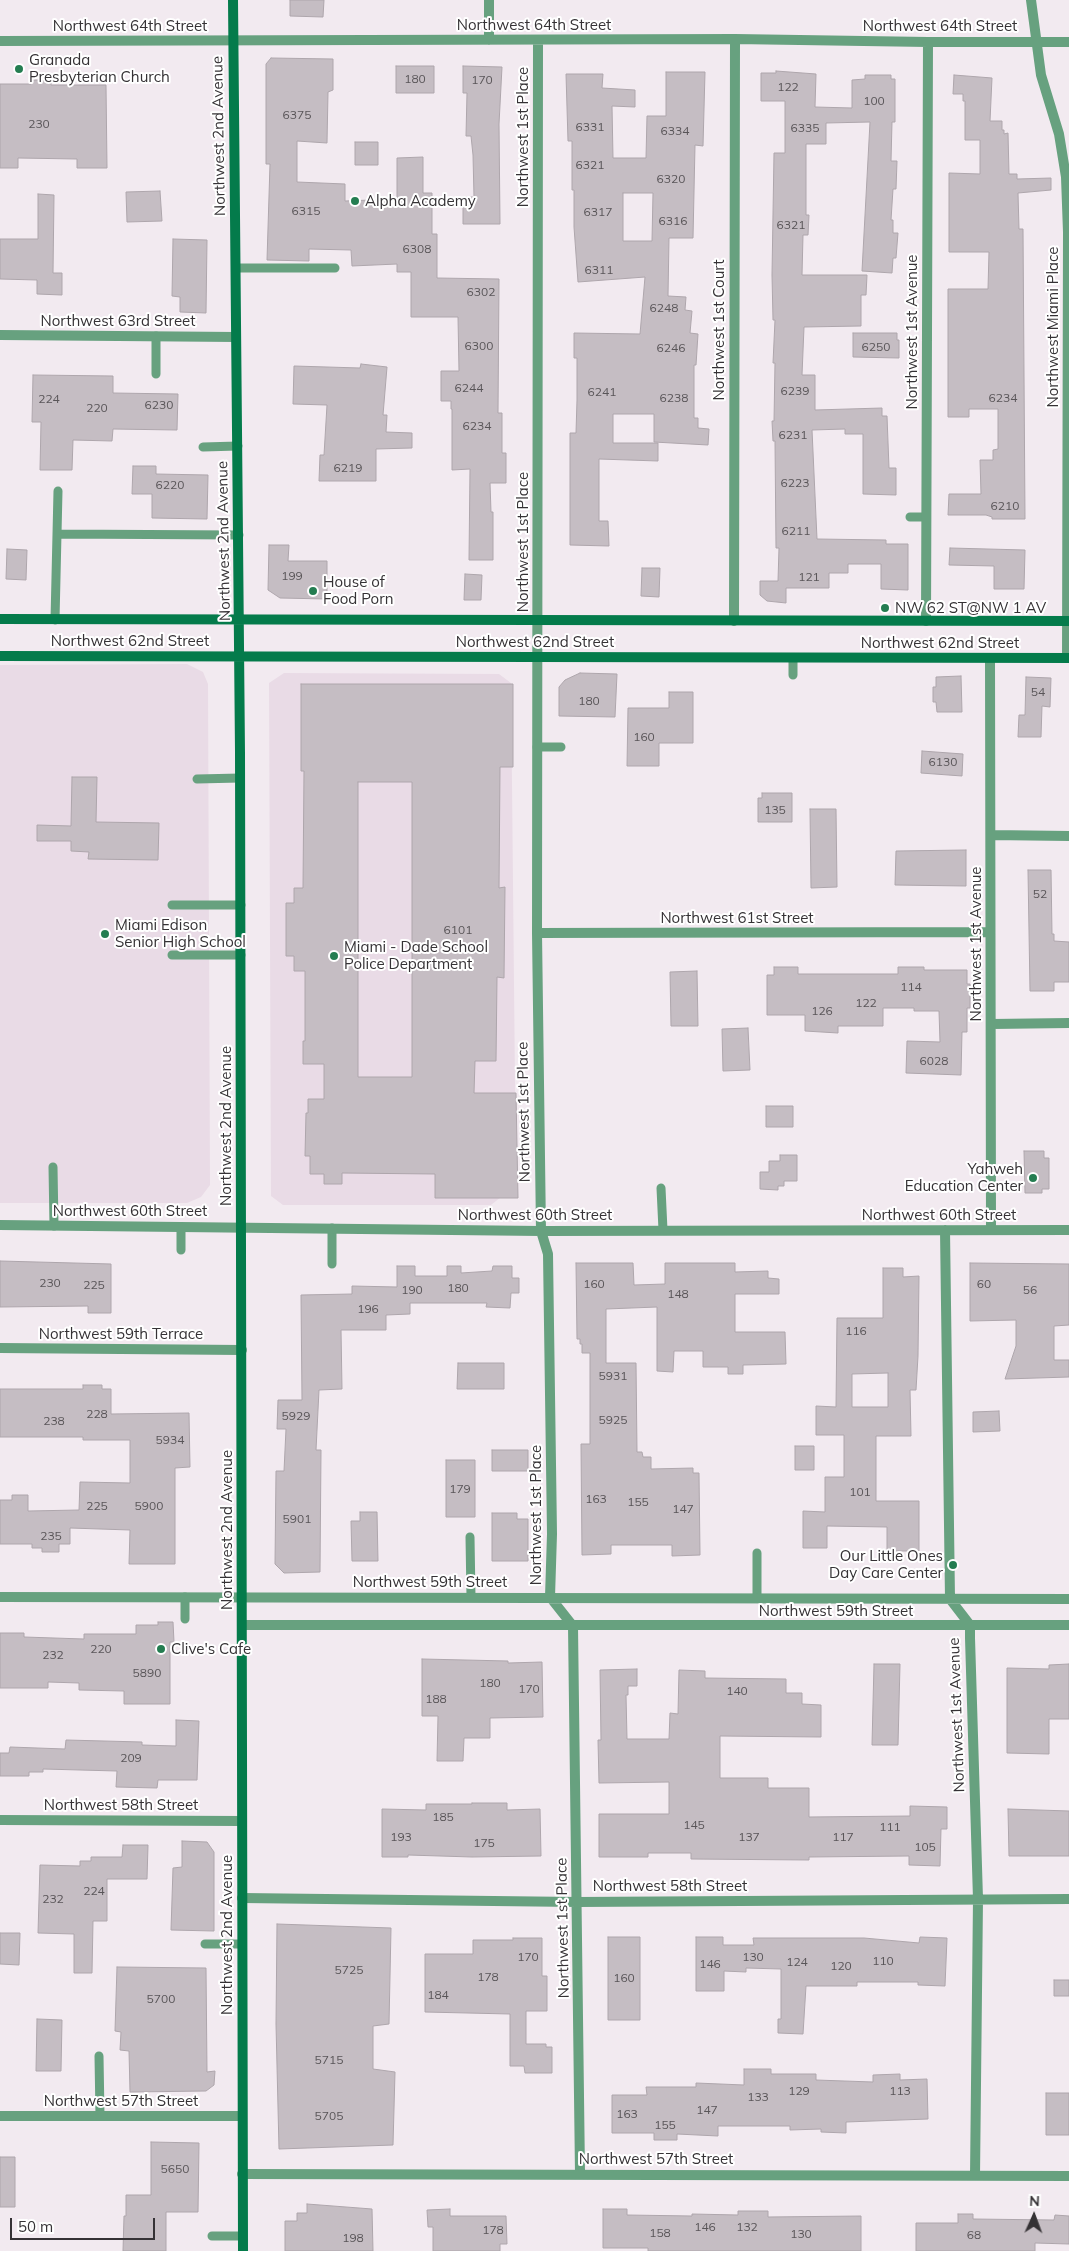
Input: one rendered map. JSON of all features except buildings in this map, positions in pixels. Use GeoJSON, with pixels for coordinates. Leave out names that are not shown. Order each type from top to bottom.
{"type":"FeatureCollection","features":[{"type":"Feature","properties":{"kind":"street","name":"Northwest 2nd Avenue"},"geometry":{"type":"LineString","coordinates":[[233,0],[240,656],[242,2251]]}},
{"type":"Feature","properties":{"kind":"street"},"geometry":{"type":"LineString","coordinates":[[489,0],[489,40]]}},
{"type":"Feature","properties":{"kind":"street","name":"Northwest Miami Place"},"geometry":{"type":"LineString","coordinates":[[1031,0],[1041,75],[1059,134],[1066,177],[1068,232],[1068,658]]}},
{"type":"Feature","properties":{"kind":"street","name":"Northwest 64th Street"},"geometry":{"type":"LineString","coordinates":[[0,40],[233,41],[735,38],[928,42],[1069,42]]}},
{"type":"Feature","properties":{"kind":"street","name":"Northwest 1st Court"},"geometry":{"type":"LineString","coordinates":[[734,621],[735,38]]}},
{"type":"Feature","properties":{"kind":"street","name":"Northwest 1st Place"},"geometry":{"type":"LineString","coordinates":[[538,40],[537,933],[541,1231],[548,1254],[552,1534],[550,1597],[573,1626],[580,2174]]}},
{"type":"Feature","properties":{"kind":"street","name":"Northwest 1st Avenue"},"geometry":{"type":"LineString","coordinates":[[926,621],[928,42]]}},
{"type":"Feature","properties":{"kind":"street","name":"Northwest 63rd Street"},"geometry":{"type":"LineString","coordinates":[[0,334],[236,336]]}},
{"type":"Feature","properties":{"kind":"street","name":"Northwest 62nd Street"},"geometry":{"type":"LineString","coordinates":[[0,619],[1069,621]]}},
{"type":"Feature","properties":{"kind":"street","name":"Northwest 62nd Street"},"geometry":{"type":"LineString","coordinates":[[0,656],[1068,658]]}},
{"type":"Feature","properties":{"kind":"street","name":"Northwest 1st Avenue"},"geometry":{"type":"LineString","coordinates":[[990,658],[991,1230]]}},
{"type":"Feature","properties":{"kind":"street"},"geometry":{"type":"LineString","coordinates":[[991,835],[1069,836]]}},
{"type":"Feature","properties":{"kind":"street","name":"Northwest 61st Street"},"geometry":{"type":"LineString","coordinates":[[537,933],[990,932]]}},
{"type":"Feature","properties":{"kind":"street"},"geometry":{"type":"LineString","coordinates":[[992,1024],[1069,1024]]}},
{"type":"Feature","properties":{"kind":"street","name":"Northwest 60th Street"},"geometry":{"type":"LineString","coordinates":[[0,1225],[541,1231],[1069,1230]]}},
{"type":"Feature","properties":{"kind":"street"},"geometry":{"type":"LineString","coordinates":[[945,1230],[950,1599]]}},
{"type":"Feature","properties":{"kind":"street","name":"Northwest 59th Terrace"},"geometry":{"type":"LineString","coordinates":[[0,1348],[242,1350]]}},
{"type":"Feature","properties":{"kind":"street","name":"Northwest 59th Street"},"geometry":{"type":"LineString","coordinates":[[0,1597],[1069,1599]]}},
{"type":"Feature","properties":{"kind":"street","name":"Northwest 1st Avenue"},"geometry":{"type":"LineString","coordinates":[[950,1599],[970,1626],[978,1899],[975,2176]]}},
{"type":"Feature","properties":{"kind":"street","name":"Northwest 59th Street"},"geometry":{"type":"LineString","coordinates":[[242,1625],[1069,1625]]}},
{"type":"Feature","properties":{"kind":"street","name":"Northwest 58th Street"},"geometry":{"type":"LineString","coordinates":[[0,1820],[242,1821]]}},
{"type":"Feature","properties":{"kind":"street","name":"Northwest 58th Street"},"geometry":{"type":"LineString","coordinates":[[242,1898],[578,1902],[1069,1899]]}},
{"type":"Feature","properties":{"kind":"street","name":"Northwest 57th Street"},"geometry":{"type":"LineString","coordinates":[[0,2116],[242,2116]]}},
{"type":"Feature","properties":{"kind":"street","name":"Northwest 57th Street"},"geometry":{"type":"LineString","coordinates":[[242,2174],[1069,2176]]}},
{"type":"Feature","properties":{"kind":"lane"},"geometry":{"type":"LineString","coordinates":[[236,268],[335,268]]}},
{"type":"Feature","properties":{"kind":"lane"},"geometry":{"type":"LineString","coordinates":[[156,336],[156,374]]}},
{"type":"Feature","properties":{"kind":"lane"},"geometry":{"type":"LineString","coordinates":[[203,448],[238,446]]}},
{"type":"Feature","properties":{"kind":"lane"},"geometry":{"type":"LineString","coordinates":[[55,620],[58,491]]}},
{"type":"Feature","properties":{"kind":"lane"},"geometry":{"type":"LineString","coordinates":[[910,517],[926,517]]}},
{"type":"Feature","properties":{"kind":"lane"},"geometry":{"type":"LineString","coordinates":[[58,534],[238,535]]}},
{"type":"Feature","properties":{"kind":"lane"},"geometry":{"type":"LineString","coordinates":[[793,658],[793,675]]}},
{"type":"Feature","properties":{"kind":"lane"},"geometry":{"type":"LineString","coordinates":[[537,747],[561,747]]}},
{"type":"Feature","properties":{"kind":"lane"},"geometry":{"type":"LineString","coordinates":[[197,779],[240,778]]}},
{"type":"Feature","properties":{"kind":"lane"},"geometry":{"type":"LineString","coordinates":[[172,905],[240,905]]}},
{"type":"Feature","properties":{"kind":"lane"},"geometry":{"type":"LineString","coordinates":[[172,954],[240,955]]}},
{"type":"Feature","properties":{"kind":"lane"},"geometry":{"type":"LineString","coordinates":[[54,1166],[54,1226]]}},
{"type":"Feature","properties":{"kind":"lane"},"geometry":{"type":"LineString","coordinates":[[661,1188],[663,1230]]}},
{"type":"Feature","properties":{"kind":"lane"},"geometry":{"type":"LineString","coordinates":[[181,1227],[181,1250]]}},
{"type":"Feature","properties":{"kind":"lane"},"geometry":{"type":"LineString","coordinates":[[332,1228],[332,1264]]}},
{"type":"Feature","properties":{"kind":"lane"},"geometry":{"type":"LineString","coordinates":[[470,1537],[472,1597]]}},
{"type":"Feature","properties":{"kind":"lane"},"geometry":{"type":"LineString","coordinates":[[757,1553],[757,1598]]}},
{"type":"Feature","properties":{"kind":"lane"},"geometry":{"type":"LineString","coordinates":[[185,1597],[185,1619]]}},
{"type":"Feature","properties":{"kind":"lane"},"geometry":{"type":"LineString","coordinates":[[205,1944],[242,1944]]}},
{"type":"Feature","properties":{"kind":"lane"},"geometry":{"type":"LineString","coordinates":[[99,2056],[100,2116]]}},
{"type":"Feature","properties":{"kind":"lane"},"geometry":{"type":"LineString","coordinates":[[212,2236],[242,2236]]}},
{"type":"Feature","properties":{"kind":"shaded area","name":"Miami Edison Senior High School"},"geometry":{"type":"Polygon","coordinates":[[[187,664],[203,672],[208,684],[210,1185],[201,1197],[187,1203],[0,1203],[0,665],[187,664]]]}},
{"type":"Feature","properties":{"kind":"shaded area"},"geometry":{"type":"Polygon","coordinates":[[[284,673],[499,674],[511,683],[516,1185],[491,1205],[283,1205],[271,1196],[269,683],[284,673]]]}},
{"type":"Feature","properties":{"kind":"place","name":"Granada Presbyterian Church"},"geometry":{"type":"Point","coordinates":[19,69]}},
{"type":"Feature","properties":{"kind":"place","name":"Alpha Academy"},"geometry":{"type":"Point","coordinates":[355,201]}},
{"type":"Feature","properties":{"kind":"place","name":"House of Food Porn"},"geometry":{"type":"Point","coordinates":[313,591]}},
{"type":"Feature","properties":{"kind":"place","name":"NW 62 ST@NW 1 AV"},"geometry":{"type":"Point","coordinates":[885,608]}},
{"type":"Feature","properties":{"kind":"place","name":"Miami Edison Senior High School"},"geometry":{"type":"Point","coordinates":[105,934]}},
{"type":"Feature","properties":{"kind":"place","name":"Miami - Dade School Police Department"},"geometry":{"type":"Point","coordinates":[334,956]}},
{"type":"Feature","properties":{"kind":"place","name":"Yahweh Education Center"},"geometry":{"type":"Point","coordinates":[1033,1178]}},
{"type":"Feature","properties":{"kind":"place","name":"Our Little Ones Day Care Center"},"geometry":{"type":"Point","coordinates":[953,1565]}},
{"type":"Feature","properties":{"kind":"place","name":"Clive's Cafe"},"geometry":{"type":"Point","coordinates":[161,1649]}}]}
